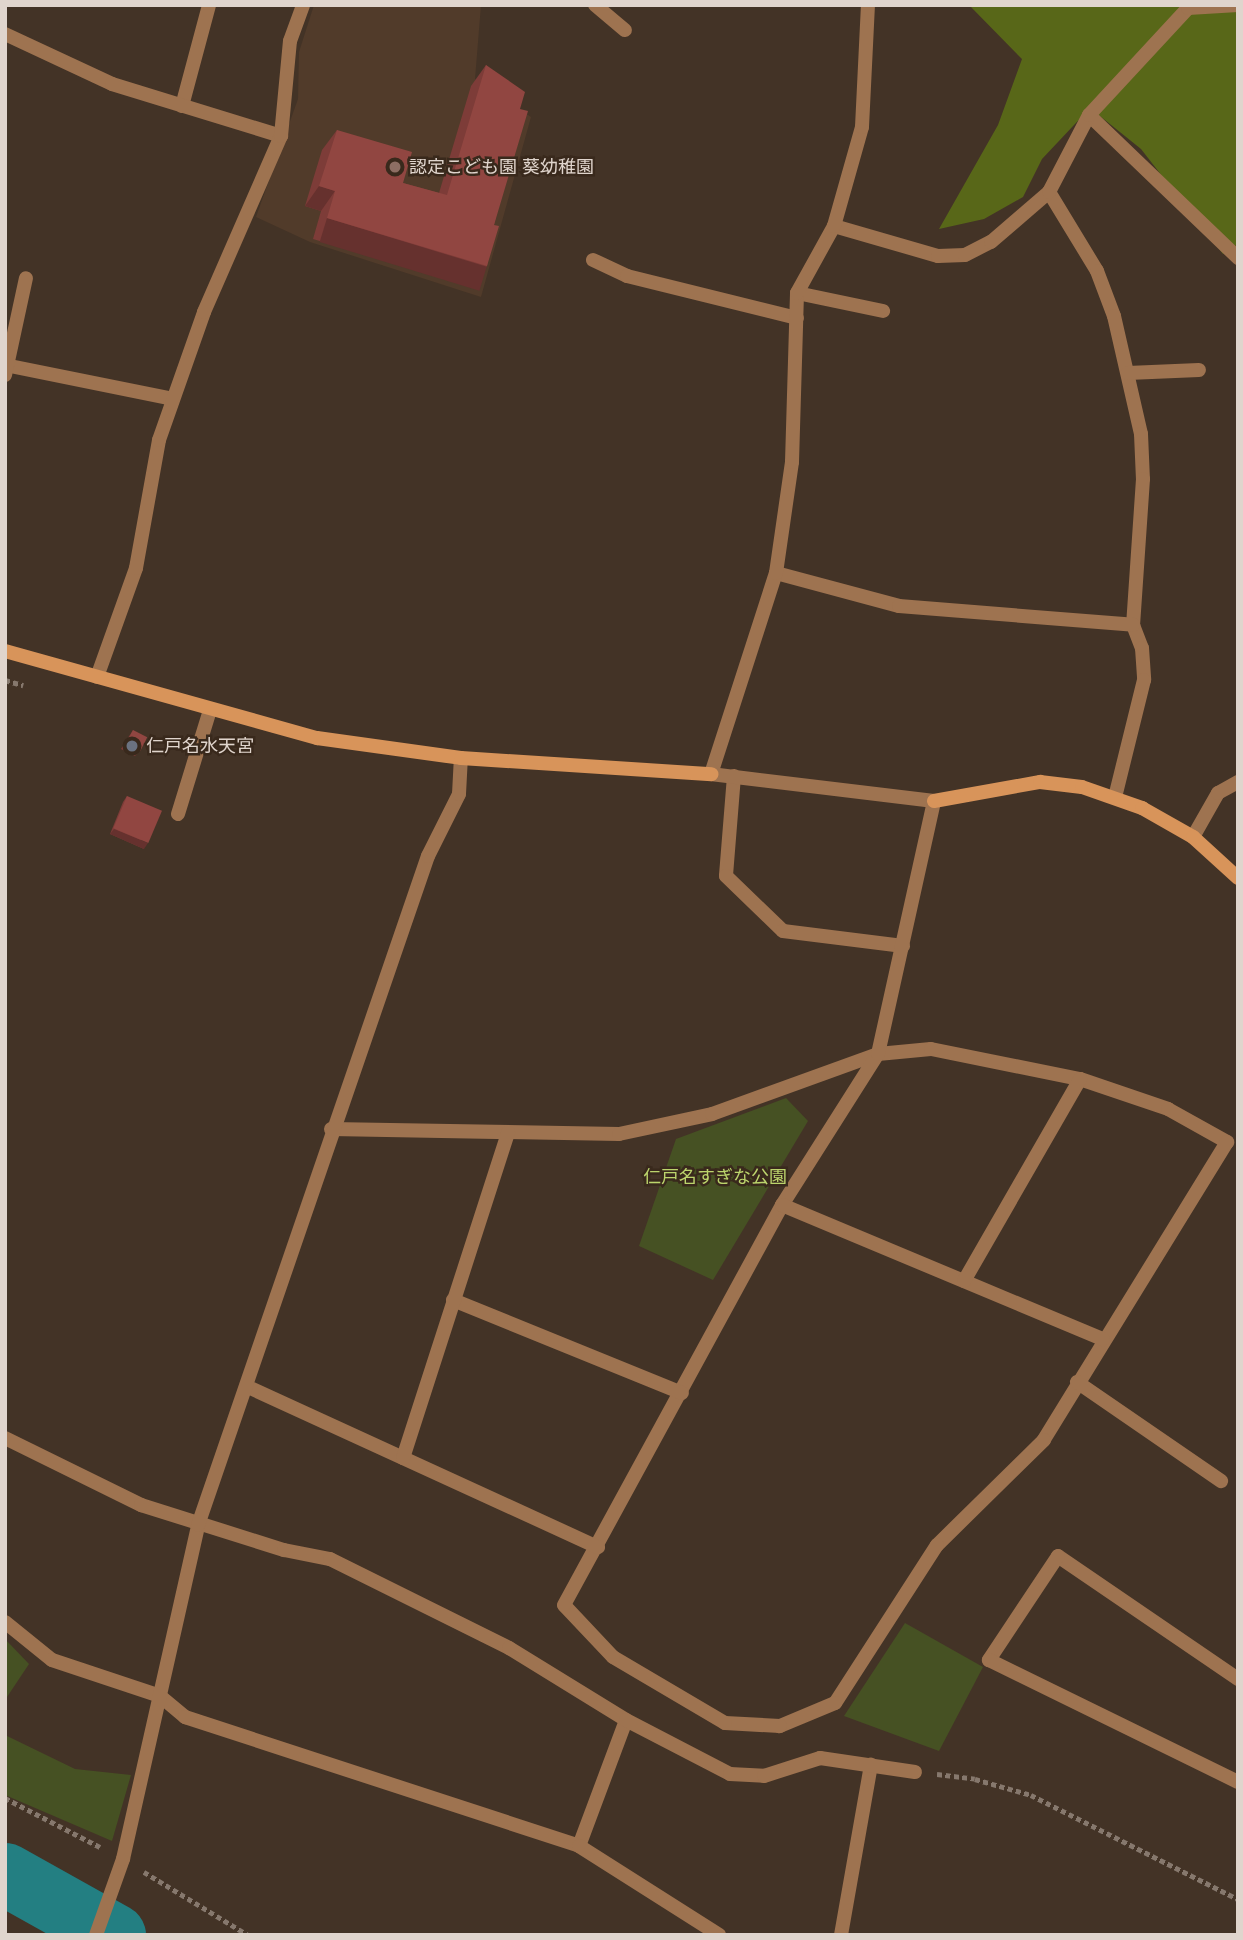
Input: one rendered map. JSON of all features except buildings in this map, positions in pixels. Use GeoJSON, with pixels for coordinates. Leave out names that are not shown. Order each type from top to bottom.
{"type":"FeatureCollection","features":[{"type":"Feature","properties":{"kind":"street"},"geometry":{"type":"LineString","coordinates":[[183,106],[209,5]]}},
{"type":"Feature","properties":{"kind":"street"},"geometry":{"type":"LineString","coordinates":[[97,677],[136,568],[159,440],[204,312],[281,136],[290,41],[303,5]]}},
{"type":"Feature","properties":{"kind":"street"},"geometry":{"type":"LineString","coordinates":[[595,5],[625,30]]}},
{"type":"Feature","properties":{"kind":"street"},"geometry":{"type":"LineString","coordinates":[[711,774],[776,573],[792,462],[797,293],[834,226],[862,127],[868,5]]}},
{"type":"Feature","properties":{"kind":"street"},"geometry":{"type":"LineString","coordinates":[[834,226],[938,256],[965,255],[991,242],[1049,192],[1089,115],[1188,8],[1238,5]]}},
{"type":"Feature","properties":{"kind":"street"},"geometry":{"type":"LineString","coordinates":[[5,34],[112,84],[281,136]]}},
{"type":"Feature","properties":{"kind":"street"},"geometry":{"type":"LineString","coordinates":[[1089,115],[1238,258]]}},
{"type":"Feature","properties":{"kind":"street"},"geometry":{"type":"LineString","coordinates":[[1049,192],[1097,271],[1114,316],[1141,434],[1143,479],[1133,625],[1142,648],[1144,680],[1115,797]]}},
{"type":"Feature","properties":{"kind":"street"},"geometry":{"type":"LineString","coordinates":[[593,260],[627,276],[797,318]]}},
{"type":"Feature","properties":{"kind":"street"},"geometry":{"type":"LineString","coordinates":[[26,278],[8,371],[173,399]]}},
{"type":"Feature","properties":{"kind":"street"},"geometry":{"type":"LineString","coordinates":[[797,293],[883,312]]}},
{"type":"Feature","properties":{"kind":"street"},"geometry":{"type":"LineString","coordinates":[[1128,373],[1199,370]]}},
{"type":"Feature","properties":{"kind":"street"},"geometry":{"type":"LineString","coordinates":[[776,573],[899,606],[1133,625]]}},
{"type":"Feature","properties":{"kind":"street"},"geometry":{"type":"LineString","coordinates":[[5,651],[317,738],[461,758],[734,776],[934,801],[1040,782],[1115,797],[1193,837],[1238,878]]}},
{"type":"Feature","properties":{"kind":"street"},"geometry":{"type":"LineString","coordinates":[[178,814],[210,710]]}},
{"type":"Feature","properties":{"kind":"street"},"geometry":{"type":"LineString","coordinates":[[96,1935],[123,1859],[198,1525],[248,1387],[331,1129],[428,856],[459,794],[461,758]]}},
{"type":"Feature","properties":{"kind":"street"},"geometry":{"type":"LineString","coordinates":[[734,776],[726,876],[783,931],[902,946]]}},
{"type":"Feature","properties":{"kind":"street"},"geometry":{"type":"LineString","coordinates":[[1193,837],[1218,793],[1238,782]]}},
{"type":"Feature","properties":{"kind":"street"},"geometry":{"type":"LineString","coordinates":[[331,1129],[619,1134],[712,1114],[878,1054],[931,1049],[1080,1079],[1168,1110],[1227,1142],[1103,1339],[1044,1440],[937,1545],[835,1703],[780,1726],[725,1723],[613,1657],[564,1605],[682,1393],[782,1205],[878,1054],[934,801]]}},
{"type":"Feature","properties":{"kind":"street"},"geometry":{"type":"LineString","coordinates":[[964,1281],[1080,1079]]}},
{"type":"Feature","properties":{"kind":"street"},"geometry":{"type":"LineString","coordinates":[[403,1458],[508,1132]]}},
{"type":"Feature","properties":{"kind":"street"},"geometry":{"type":"LineString","coordinates":[[782,1205],[1103,1339]]}},
{"type":"Feature","properties":{"kind":"street"},"geometry":{"type":"LineString","coordinates":[[453,1300],[682,1393]]}},
{"type":"Feature","properties":{"kind":"street"},"geometry":{"type":"LineString","coordinates":[[1077,1382],[1220,1480]]}},
{"type":"Feature","properties":{"kind":"street"},"geometry":{"type":"LineString","coordinates":[[248,1387],[598,1547]]}},
{"type":"Feature","properties":{"kind":"street"},"geometry":{"type":"LineString","coordinates":[[5,1438],[141,1505],[198,1525],[330,1559],[509,1648],[626,1720],[730,1774],[764,1776],[820,1758],[915,1772]]}},
{"type":"Feature","properties":{"kind":"street"},"geometry":{"type":"LineString","coordinates":[[1238,1679],[1058,1556],[989,1660],[1238,1782]]}},
{"type":"Feature","properties":{"kind":"street"},"geometry":{"type":"LineString","coordinates":[[5,1622],[52,1660],[160,1696],[185,1717],[579,1846],[719,1935]]}},
{"type":"Feature","properties":{"kind":"street"},"geometry":{"type":"LineString","coordinates":[[579,1846],[626,1720]]}},
{"type":"Feature","properties":{"kind":"street"},"geometry":{"type":"LineString","coordinates":[[841,1935],[871,1765]]}},
{"type":"Feature","properties":{"kind":"path"},"geometry":{"type":"LineString","coordinates":[[915,1772],[975,1779],[1031,1795],[1238,1899]]}},
{"type":"Feature","properties":{"kind":"shaded area","name":"認定こども園 葵幼稚園"},"geometry":{"type":"Polygon","coordinates":[[[314,5],[481,5],[475,79],[531,117],[481,297],[310,242],[256,217],[298,99],[299,52],[314,5]]]}},
{"type":"Feature","properties":{"kind":"green space"},"geometry":{"type":"Polygon","coordinates":[[[969,5],[1238,5],[1238,244],[1223,254],[1141,149],[1090,108],[1042,159],[1023,197],[984,219],[939,229],[998,125],[1022,59],[969,5]]]}},
{"type":"Feature","properties":{"kind":"green space","name":"仁戸名すぎな公園"},"geometry":{"type":"Polygon","coordinates":[[[786,1098],[808,1121],[713,1280],[639,1246],[676,1139],[786,1098]]]}},
{"type":"Feature","properties":{"kind":"green space"},"geometry":{"type":"Polygon","coordinates":[[[905,1623],[983,1667],[939,1751],[844,1716],[905,1623]]]}},
{"type":"Feature","properties":{"kind":"green space"},"geometry":{"type":"Polygon","coordinates":[[[5,1639],[29,1664],[5,1700],[5,1639]]]}},
{"type":"Feature","properties":{"kind":"green space"},"geometry":{"type":"Polygon","coordinates":[[[5,1735],[75,1769],[131,1775],[112,1841],[5,1795],[5,1735]]]}},
{"type":"Feature","properties":{"kind":"waterway"},"geometry":{"type":"LineString","coordinates":[[5,1874],[114,1935]]}},
{"type":"Feature","properties":{"kind":"place","name":"認定こども園 葵幼稚園"},"geometry":{"type":"Point","coordinates":[395,167]}},
{"type":"Feature","properties":{"kind":"place","name":"仁戸名水天宮"},"geometry":{"type":"Point","coordinates":[132,746]}}]}
